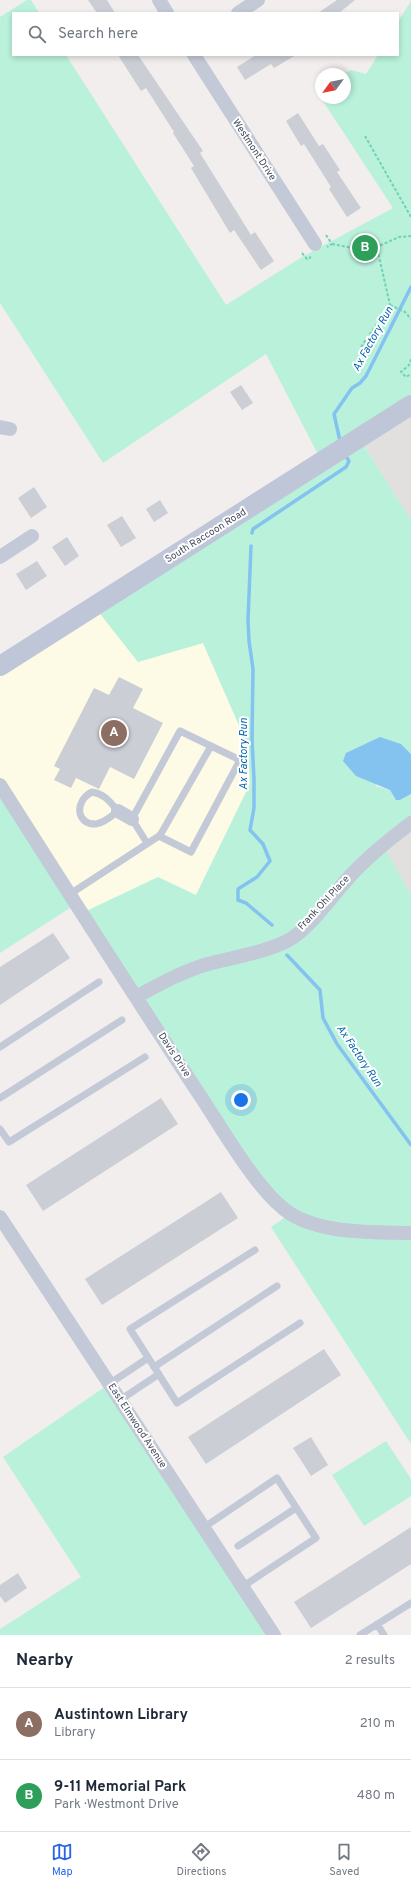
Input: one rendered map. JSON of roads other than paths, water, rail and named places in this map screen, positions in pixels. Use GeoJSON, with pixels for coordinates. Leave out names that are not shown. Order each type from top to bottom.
{"type":"FeatureCollection","features":[{"type":"Feature","properties":{"kind":"street"},"geometry":{"type":"LineString","coordinates":[[159,0],[166,12]]}},
{"type":"Feature","properties":{"kind":"street"},"geometry":{"type":"LineString","coordinates":[[240,12],[258,0]]}},
{"type":"Feature","properties":{"kind":"street","name":"Westmont Drive"},"geometry":{"type":"LineString","coordinates":[[195,56],[315,244]]}},
{"type":"Feature","properties":{"kind":"street","name":"South Raccoon Road"},"geometry":{"type":"LineString","coordinates":[[0,666],[411,405]]}},
{"type":"Feature","properties":{"kind":"street"},"geometry":{"type":"LineString","coordinates":[[0,557],[32,536]]}},
{"type":"Feature","properties":{"kind":"street","name":"Davis Drive"},"geometry":{"type":"LineString","coordinates":[[0,785],[136,998],[241,1157],[276,1202],[291,1214],[310,1224],[379,1232],[411,1233]]}},
{"type":"Feature","properties":{"kind":"street"},"geometry":{"type":"LineString","coordinates":[[118,811],[132,819]]}},
{"type":"Feature","properties":{"kind":"street","name":"Frank Ohl Place"},"geometry":{"type":"LineString","coordinates":[[136,998],[155,986],[206,965],[257,952],[289,939],[309,923],[353,872],[391,837],[411,823]]}},
{"type":"Feature","properties":{"kind":"street","name":"East Elmwood Avenue"},"geometry":{"type":"LineString","coordinates":[[0,1217],[274,1635]]}},
{"type":"Feature","properties":{"kind":"lane"},"geometry":{"type":"LineString","coordinates":[[148,843],[132,819],[180,731],[240,760],[190,852],[159,836]]}},
{"type":"Feature","properties":{"kind":"lane"},"geometry":{"type":"LineString","coordinates":[[70,894],[159,836],[211,746]]}},
{"type":"Feature","properties":{"kind":"lane"},"geometry":{"type":"LineString","coordinates":[[92,792],[100,793],[118,811],[98,824],[90,823],[83,818],[79,811],[80,802],[85,796],[92,792]]}},
{"type":"Feature","properties":{"kind":"lane"},"geometry":{"type":"LineString","coordinates":[[0,1047],[99,982]]}},
{"type":"Feature","properties":{"kind":"lane"},"geometry":{"type":"LineString","coordinates":[[0,1098],[122,1020]]}},
{"type":"Feature","properties":{"kind":"lane"},"geometry":{"type":"LineString","coordinates":[[1,1133],[8,1142],[145,1057]]}},
{"type":"Feature","properties":{"kind":"lane"},"geometry":{"type":"LineString","coordinates":[[255,1250],[130,1329],[177,1403],[300,1323]]}},
{"type":"Feature","properties":{"kind":"lane"},"geometry":{"type":"LineString","coordinates":[[154,1367],[277,1286]]}},
{"type":"Feature","properties":{"kind":"lane"},"geometry":{"type":"LineString","coordinates":[[109,1384],[148,1358]]}},
{"type":"Feature","properties":{"kind":"lane"},"geometry":{"type":"LineString","coordinates":[[120,1400],[159,1374]]}},
{"type":"Feature","properties":{"kind":"lane"},"geometry":{"type":"LineString","coordinates":[[203,1528],[277,1478],[316,1538],[242,1587]]}},
{"type":"Feature","properties":{"kind":"lane"},"geometry":{"type":"LineString","coordinates":[[238,1546],[296,1508]]}},
{"type":"Feature","properties":{"kind":"lane"},"geometry":{"type":"LineString","coordinates":[[360,1635],[410,1605]]}},
{"type":"Feature","properties":{"kind":"lane"},"geometry":{"type":"LineString","coordinates":[[377,1624],[384,1635]]}},
{"type":"Feature","properties":{"kind":"water"},"geometry":{"type":"Polygon","coordinates":[[[380,737],[401,744],[411,754],[411,794],[400,800],[396,800],[390,790],[356,776],[343,761],[346,753],[380,737]]]}},
{"type":"Feature","properties":{"kind":"waterway","name":"Ax Factory Run"},"geometry":{"type":"LineString","coordinates":[[340,441],[334,414],[352,388],[360,383],[366,376],[411,287]]}},
{"type":"Feature","properties":{"kind":"waterway","name":"Ax Factory Run"},"geometry":{"type":"LineString","coordinates":[[252,533],[253,529],[346,467],[349,461],[347,458]]}},
{"type":"Feature","properties":{"kind":"waterway","name":"Ax Factory Run"},"geometry":{"type":"LineString","coordinates":[[251,546],[248,620],[253,669],[252,740],[254,808],[250,830],[263,844],[270,861],[257,877],[238,889],[238,900],[246,903],[272,925]]}},
{"type":"Feature","properties":{"kind":"waterway","name":"Ax Factory Run"},"geometry":{"type":"LineString","coordinates":[[287,955],[320,990],[323,1018],[337,1044],[411,1145]]}},
{"type":"Feature","properties":{"kind":"place","name":"9-11 Memorial Park"},"geometry":{"type":"Point","coordinates":[365,248]}},
{"type":"Feature","properties":{"kind":"place","name":"Austintown Library"},"geometry":{"type":"Point","coordinates":[114,733]}}]}
